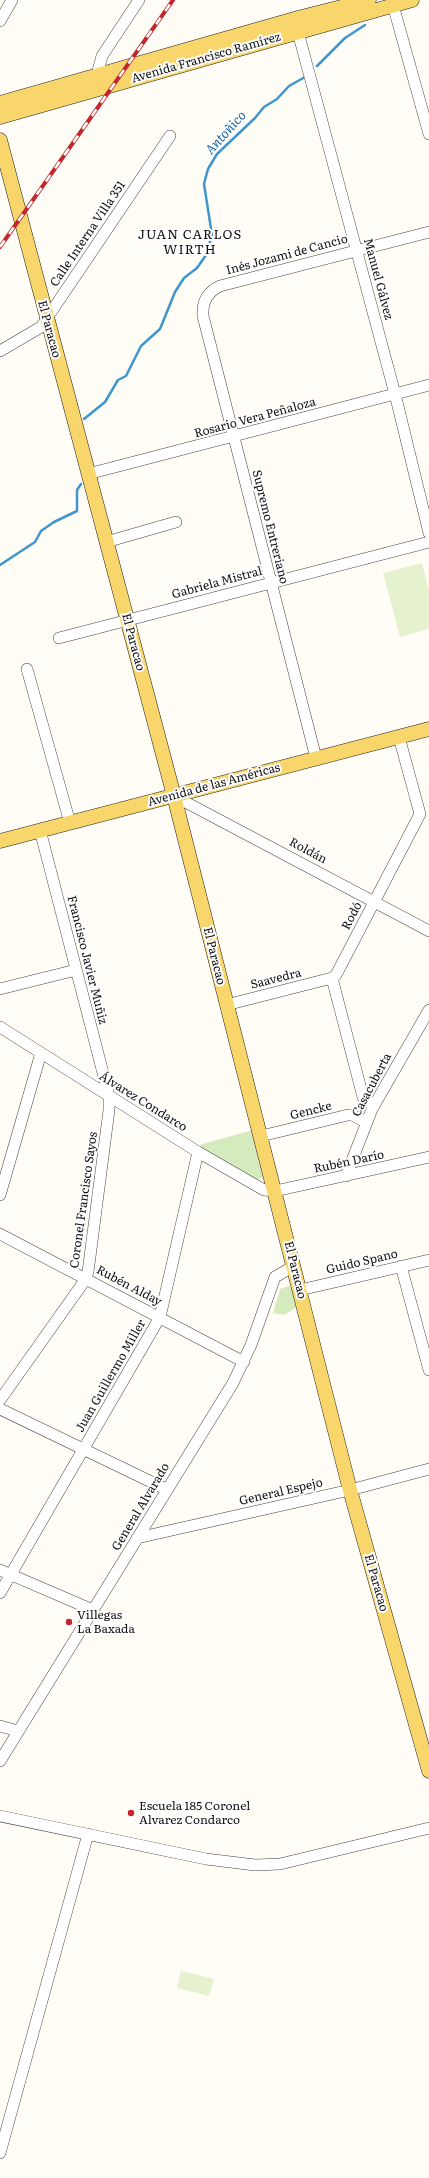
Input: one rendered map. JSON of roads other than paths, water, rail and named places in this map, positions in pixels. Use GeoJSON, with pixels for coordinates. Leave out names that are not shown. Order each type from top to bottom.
{"type":"FeatureCollection","features":[{"type":"Feature","properties":{"kind":"main road","name":"Avenida Francisco Ramírez"},"geometry":{"type":"LineString","coordinates":[[0,103],[349,2],[369,0]]}},
{"type":"Feature","properties":{"kind":"main road","name":"Avenida Francisco Ramírez"},"geometry":{"type":"LineString","coordinates":[[0,117],[412,0]]}},
{"type":"Feature","properties":{"kind":"main road","name":"El Paracao"},"geometry":{"type":"LineString","coordinates":[[0,140],[174,796],[350,1490],[429,1771]]}},
{"type":"Feature","properties":{"kind":"main road","name":"Avenida de las Américas"},"geometry":{"type":"LineString","coordinates":[[0,841],[429,729]]}},
{"type":"Feature","properties":{"kind":"street"},"geometry":{"type":"LineString","coordinates":[[0,21],[12,0]]}},
{"type":"Feature","properties":{"kind":"street"},"geometry":{"type":"LineString","coordinates":[[97,75],[102,56],[139,0]]}},
{"type":"Feature","properties":{"kind":"street"},"geometry":{"type":"LineString","coordinates":[[393,5],[429,134]]}},
{"type":"Feature","properties":{"kind":"street","name":"Manuel Gálvez"},"geometry":{"type":"LineString","coordinates":[[298,32],[395,394],[429,533]]}},
{"type":"Feature","properties":{"kind":"street","name":"Calle Interna Villa 351"},"geometry":{"type":"LineString","coordinates":[[0,351],[41,327],[170,136]]}},
{"type":"Feature","properties":{"kind":"street","name":"Inés Jozami de Cancio"},"geometry":{"type":"LineString","coordinates":[[204,301],[213,289],[220,286],[429,232]]}},
{"type":"Feature","properties":{"kind":"street","name":"Supremo Entreriano"},"geometry":{"type":"LineString","coordinates":[[204,301],[203,316],[316,758]]}},
{"type":"Feature","properties":{"kind":"street","name":"Rosario Vera Peñaloza"},"geometry":{"type":"LineString","coordinates":[[88,474],[429,385]]}},
{"type":"Feature","properties":{"kind":"street"},"geometry":{"type":"LineString","coordinates":[[106,542],[176,522]]}},
{"type":"Feature","properties":{"kind":"street","name":"Gabriela Mistral"},"geometry":{"type":"LineString","coordinates":[[59,638],[429,542]]}},
{"type":"Feature","properties":{"kind":"street"},"geometry":{"type":"LineString","coordinates":[[27,669],[70,823]]}},
{"type":"Feature","properties":{"kind":"street","name":"Rodó"},"geometry":{"type":"LineString","coordinates":[[332,978],[336,975],[374,901],[425,815],[399,737]]}},
{"type":"Feature","properties":{"kind":"street","name":"Roldán"},"geometry":{"type":"LineString","coordinates":[[174,796],[429,931]]}},
{"type":"Feature","properties":{"kind":"street","name":"Francisco Javier Muñiz"},"geometry":{"type":"LineString","coordinates":[[40,830],[109,1096]]}},
{"type":"Feature","properties":{"kind":"street"},"geometry":{"type":"LineString","coordinates":[[0,989],[76,970]]}},
{"type":"Feature","properties":{"kind":"street"},"geometry":{"type":"LineString","coordinates":[[332,978],[363,1097],[374,1106]]}},
{"type":"Feature","properties":{"kind":"street","name":"Saavedra"},"geometry":{"type":"LineString","coordinates":[[226,1005],[332,978]]}},
{"type":"Feature","properties":{"kind":"street","name":"Casacuberta"},"geometry":{"type":"LineString","coordinates":[[346,1176],[366,1122],[374,1106],[429,1010]]}},
{"type":"Feature","properties":{"kind":"street","name":"Álvarez Condarco"},"geometry":{"type":"LineString","coordinates":[[0,1027],[198,1152],[255,1186],[264,1190],[275,1191]]}},
{"type":"Feature","properties":{"kind":"street"},"geometry":{"type":"LineString","coordinates":[[0,1195],[41,1053]]}},
{"type":"Feature","properties":{"kind":"street","name":"Coronel Francisco Sayos"},"geometry":{"type":"LineString","coordinates":[[0,1400],[85,1278],[109,1110],[109,1096]]}},
{"type":"Feature","properties":{"kind":"street","name":"Gencke"},"geometry":{"type":"LineString","coordinates":[[261,1136],[348,1115],[352,1115],[366,1122]]}},
{"type":"Feature","properties":{"kind":"street","name":"Juan Guillermo Miller"},"geometry":{"type":"LineString","coordinates":[[0,1593],[160,1317],[198,1152]]}},
{"type":"Feature","properties":{"kind":"street","name":"Rubén Darío"},"geometry":{"type":"LineString","coordinates":[[275,1191],[429,1157]]}},
{"type":"Feature","properties":{"kind":"street","name":"Rubén Alday"},"geometry":{"type":"LineString","coordinates":[[0,1234],[244,1362]]}},
{"type":"Feature","properties":{"kind":"street","name":"Guido Spano"},"geometry":{"type":"LineString","coordinates":[[300,1290],[429,1260]]}},
{"type":"Feature","properties":{"kind":"street","name":"General Alvarado"},"geometry":{"type":"LineString","coordinates":[[0,1761],[244,1362],[275,1277],[294,1266]]}},
{"type":"Feature","properties":{"kind":"street"},"geometry":{"type":"LineString","coordinates":[[401,1266],[429,1370]]}},
{"type":"Feature","properties":{"kind":"street"},"geometry":{"type":"LineString","coordinates":[[0,1409],[166,1489]]}},
{"type":"Feature","properties":{"kind":"street","name":"General Espejo"},"geometry":{"type":"LineString","coordinates":[[137,1538],[350,1490],[429,1469]]}},
{"type":"Feature","properties":{"kind":"street"},"geometry":{"type":"LineString","coordinates":[[0,1570],[93,1610]]}},
{"type":"Feature","properties":{"kind":"street"},"geometry":{"type":"LineString","coordinates":[[0,1726],[18,1731]]}},
{"type":"Feature","properties":{"kind":"street"},"geometry":{"type":"LineString","coordinates":[[0,1816],[206,1859],[261,1865],[280,1864],[429,1828]]}},
{"type":"Feature","properties":{"kind":"street"},"geometry":{"type":"LineString","coordinates":[[0,2153],[88,1834]]}},
{"type":"Feature","properties":{"kind":"waterway","name":"Antoñico"},"geometry":{"type":"LineString","coordinates":[[317,66],[345,38],[365,25]]}},
{"type":"Feature","properties":{"kind":"waterway","name":"Antoñico"},"geometry":{"type":"LineString","coordinates":[[84,419],[105,402],[118,380],[126,376],[141,346],[160,329],[175,292],[184,278],[197,268],[206,255],[212,235],[204,184],[208,169],[217,154],[255,118],[264,107],[277,99],[289,86],[305,77]]}},
{"type":"Feature","properties":{"kind":"waterway","name":"Antoñico"},"geometry":{"type":"LineString","coordinates":[[0,565],[35,542],[41,531],[54,522],[77,511],[77,490],[81,484]]}},
{"type":"Feature","properties":{"kind":"railway"},"geometry":{"type":"LineString","coordinates":[[0,247],[173,0]]}},
{"type":"Feature","properties":{"kind":"place","name":"Villegas La Baxada"},"geometry":{"type":"Point","coordinates":[69,1622]}},
{"type":"Feature","properties":{"kind":"place","name":"Escuela 185 Coronel Alvarez Condarco"},"geometry":{"type":"Point","coordinates":[131,1813]}},
{"type":"Feature","properties":{"kind":"district","name":"JUAN CARLOS WIRTH"},"geometry":{"type":"Point","coordinates":[190,242]}}]}
